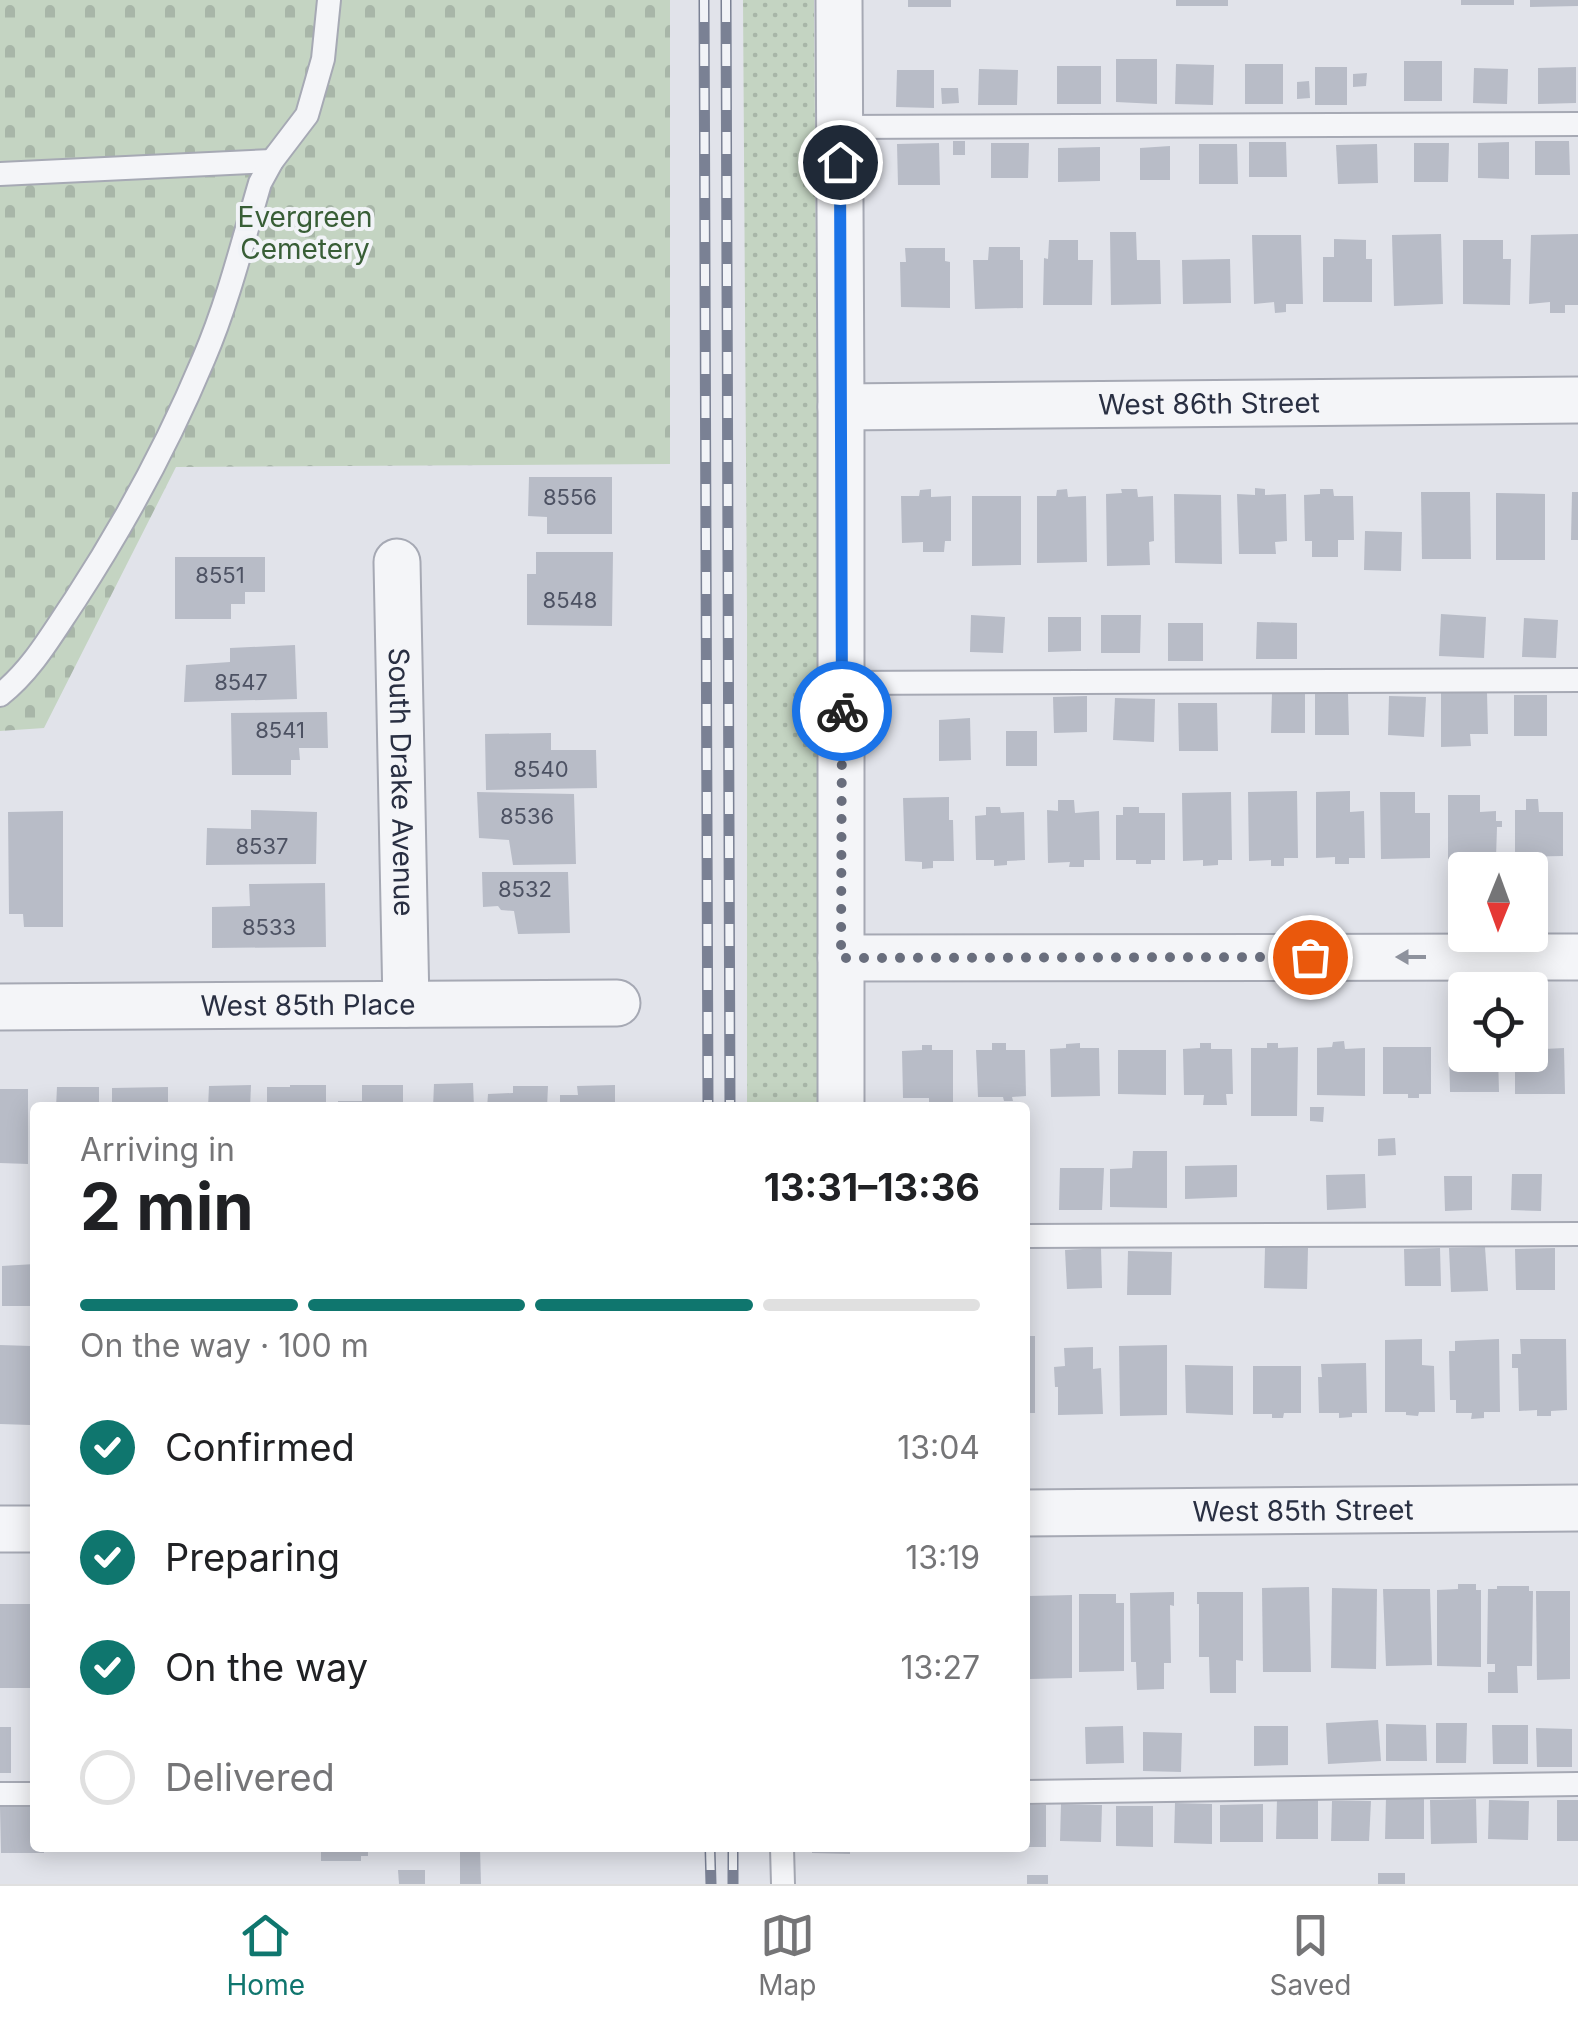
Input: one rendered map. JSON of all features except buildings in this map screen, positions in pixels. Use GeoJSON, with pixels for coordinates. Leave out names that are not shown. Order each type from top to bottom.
{"type":"FeatureCollection","features":[{"type":"Feature","properties":{"kind":"street"},"geometry":{"type":"LineString","coordinates":[[839,0],[840,1102]]}},
{"type":"Feature","properties":{"kind":"street","name":"West 86th Street"},"geometry":{"type":"LineString","coordinates":[[841,408],[1578,400]]}},
{"type":"Feature","properties":{"kind":"street","name":"South Drake Avenue"},"geometry":{"type":"LineString","coordinates":[[397,562],[406,1004]]}},
{"type":"Feature","properties":{"kind":"street"},"geometry":{"type":"LineString","coordinates":[[841,958],[1578,957]]}},
{"type":"Feature","properties":{"kind":"street","name":"West 85th Place"},"geometry":{"type":"LineString","coordinates":[[0,1007],[618,1003]]}},
{"type":"Feature","properties":{"kind":"street","name":"West 85th Street"},"geometry":{"type":"LineString","coordinates":[[1030,1514],[1578,1508]]}},
{"type":"Feature","properties":{"kind":"street"},"geometry":{"type":"LineString","coordinates":[[0,1529],[30,1529]]}},
{"type":"Feature","properties":{"kind":"lane"},"geometry":{"type":"LineString","coordinates":[[0,695],[20,679],[57,627],[104,555],[165,444],[206,354],[260,183],[308,115],[323,60],[330,0]]}},
{"type":"Feature","properties":{"kind":"lane"},"geometry":{"type":"LineString","coordinates":[[840,126],[1578,124]]}},
{"type":"Feature","properties":{"kind":"lane"},"geometry":{"type":"LineString","coordinates":[[0,174],[272,161]]}},
{"type":"Feature","properties":{"kind":"lane"},"geometry":{"type":"LineString","coordinates":[[842,684],[1578,680]]}},
{"type":"Feature","properties":{"kind":"lane"},"geometry":{"type":"LineString","coordinates":[[1030,1236],[1578,1234]]}},
{"type":"Feature","properties":{"kind":"lane"},"geometry":{"type":"LineString","coordinates":[[1030,1792],[1578,1784]]}},
{"type":"Feature","properties":{"kind":"lane"},"geometry":{"type":"LineString","coordinates":[[0,1794],[30,1794]]}},
{"type":"Feature","properties":{"kind":"lane"},"geometry":{"type":"LineString","coordinates":[[782,1852],[783,1884]]}},
{"type":"Feature","properties":{"kind":"green space","name":"Evergreen Cemetery"},"geometry":{"type":"Polygon","coordinates":[[[0,0],[670,0],[670,464],[176,467],[44,728],[0,731],[0,0]]]}},
{"type":"Feature","properties":{"kind":"green space"},"geometry":{"type":"Polygon","coordinates":[[[743,0],[814,0],[820,1102],[747,1102],[743,0]]]}},
{"type":"Feature","properties":{"kind":"railway"},"geometry":{"type":"LineString","coordinates":[[704,0],[708,1102]]}},
{"type":"Feature","properties":{"kind":"railway"},"geometry":{"type":"LineString","coordinates":[[726,0],[730,1102]]}},
{"type":"Feature","properties":{"kind":"railway"},"geometry":{"type":"LineString","coordinates":[[710,1852],[711,1884]]}},
{"type":"Feature","properties":{"kind":"railway"},"geometry":{"type":"LineString","coordinates":[[733,1852],[733,1884]]}},
{"type":"Feature","properties":{"kind":"way so far"},"geometry":{"type":"LineString","coordinates":[[842,711],[841,958],[1310,957]]}},
{"type":"Feature","properties":{"kind":"route"},"geometry":{"type":"LineString","coordinates":[[840,162],[842,711]]}}]}
